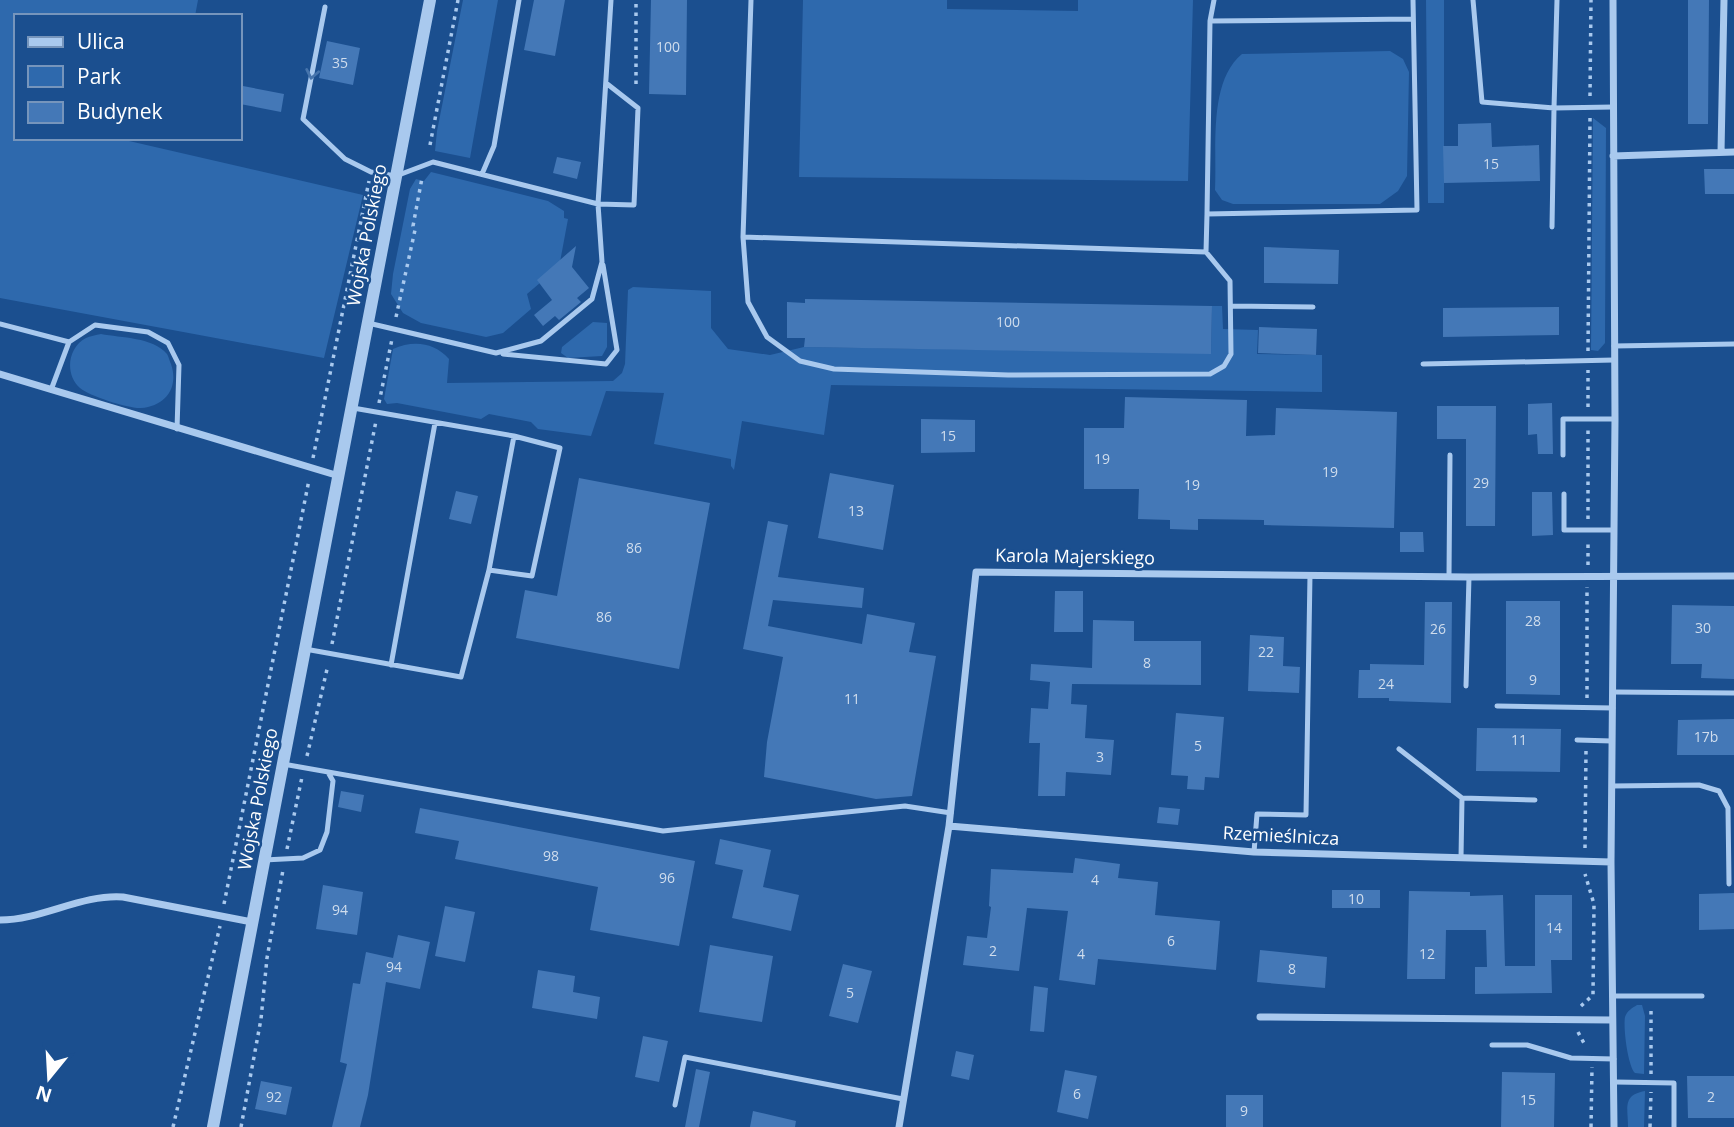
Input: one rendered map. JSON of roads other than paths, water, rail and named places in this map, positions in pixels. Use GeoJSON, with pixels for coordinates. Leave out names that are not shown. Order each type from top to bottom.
{"type":"FeatureCollection","features":[{"type":"Feature","properties":{"kind":"street","name":"Wojska Polskiego"},"geometry":{"type":"LineString","coordinates":[[213,1127],[430,0]]}},
{"type":"Feature","properties":{"kind":"street"},"geometry":{"type":"LineString","coordinates":[[1613,0],[1615,419],[1611,862],[1614,1127]]}},
{"type":"Feature","properties":{"kind":"street"},"geometry":{"type":"LineString","coordinates":[[1721,152],[1724,0]]}},
{"type":"Feature","properties":{"kind":"street"},"geometry":{"type":"LineString","coordinates":[[1613,156],[1734,152]]}},
{"type":"Feature","properties":{"kind":"street"},"geometry":{"type":"LineString","coordinates":[[0,374],[339,476]]}},
{"type":"Feature","properties":{"kind":"street","name":"Karola Majerskiego"},"geometry":{"type":"LineString","coordinates":[[899,1127],[950,826],[976,572],[1469,577],[1734,576]]}},
{"type":"Feature","properties":{"kind":"street","name":"Rzemieślnicza"},"geometry":{"type":"LineString","coordinates":[[950,826],[1254,852],[1611,862]]}},
{"type":"Feature","properties":{"kind":"street"},"geometry":{"type":"LineString","coordinates":[[0,920],[16,920],[103,895],[252,922]]}},
{"type":"Feature","properties":{"kind":"street"},"geometry":{"type":"LineString","coordinates":[[1260,1017],[1612,1020]]}},
{"type":"Feature","properties":{"kind":"lane"},"geometry":{"type":"LineString","coordinates":[[482,174],[494,146],[519,0]]}},
{"type":"Feature","properties":{"kind":"lane"},"geometry":{"type":"LineString","coordinates":[[367,323],[496,354],[606,364],[617,350],[603,262],[598,204],[611,0]]}},
{"type":"Feature","properties":{"kind":"lane"},"geometry":{"type":"LineString","coordinates":[[751,0],[743,237],[748,302],[767,337],[800,361],[834,369],[1008,375],[1210,374],[1224,366],[1231,354],[1230,281],[1206,252],[1210,21],[1214,0]]}},
{"type":"Feature","properties":{"kind":"lane"},"geometry":{"type":"LineString","coordinates":[[1207,214],[1417,210],[1413,0]]}},
{"type":"Feature","properties":{"kind":"lane"},"geometry":{"type":"LineString","coordinates":[[1473,0],[1482,102],[1554,108],[1613,107]]}},
{"type":"Feature","properties":{"kind":"lane"},"geometry":{"type":"LineString","coordinates":[[1552,228],[1557,0]]}},
{"type":"Feature","properties":{"kind":"lane"},"geometry":{"type":"LineString","coordinates":[[325,7],[303,119],[345,159],[371,172],[396,176],[433,162],[598,204],[634,205],[638,108],[606,83]]}},
{"type":"Feature","properties":{"kind":"lane"},"geometry":{"type":"LineString","coordinates":[[1210,21],[1413,19]]}},
{"type":"Feature","properties":{"kind":"lane"},"geometry":{"type":"LineString","coordinates":[[743,237],[1206,252]]}},
{"type":"Feature","properties":{"kind":"lane"},"geometry":{"type":"LineString","coordinates":[[496,354],[541,341],[592,299],[603,262]]}},
{"type":"Feature","properties":{"kind":"lane"},"geometry":{"type":"LineString","coordinates":[[1231,306],[1313,307]]}},
{"type":"Feature","properties":{"kind":"lane"},"geometry":{"type":"LineString","coordinates":[[0,324],[69,342]]}},
{"type":"Feature","properties":{"kind":"lane"},"geometry":{"type":"LineString","coordinates":[[51,390],[69,342],[95,325],[148,332],[168,343],[179,365],[177,429]]}},
{"type":"Feature","properties":{"kind":"lane"},"geometry":{"type":"LineString","coordinates":[[1614,346],[1734,344]]}},
{"type":"Feature","properties":{"kind":"lane"},"geometry":{"type":"LineString","coordinates":[[1423,363],[1614,360]]}},
{"type":"Feature","properties":{"kind":"lane"},"geometry":{"type":"LineString","coordinates":[[353,408],[514,436],[560,448],[532,576],[489,570]]}},
{"type":"Feature","properties":{"kind":"lane"},"geometry":{"type":"LineString","coordinates":[[1563,455],[1563,419],[1615,419]]}},
{"type":"Feature","properties":{"kind":"lane"},"geometry":{"type":"LineString","coordinates":[[391,665],[435,423]]}},
{"type":"Feature","properties":{"kind":"lane"},"geometry":{"type":"LineString","coordinates":[[305,649],[461,677],[489,570],[514,436]]}},
{"type":"Feature","properties":{"kind":"lane"},"geometry":{"type":"LineString","coordinates":[[1449,576],[1450,455]]}},
{"type":"Feature","properties":{"kind":"lane"},"geometry":{"type":"LineString","coordinates":[[1564,494],[1564,530],[1614,530]]}},
{"type":"Feature","properties":{"kind":"lane"},"geometry":{"type":"LineString","coordinates":[[1254,852],[1257,814],[1306,815],[1310,575]]}},
{"type":"Feature","properties":{"kind":"lane"},"geometry":{"type":"LineString","coordinates":[[1466,686],[1469,577]]}},
{"type":"Feature","properties":{"kind":"lane"},"geometry":{"type":"LineString","coordinates":[[1613,692],[1734,693]]}},
{"type":"Feature","properties":{"kind":"lane"},"geometry":{"type":"LineString","coordinates":[[1497,706],[1613,708]]}},
{"type":"Feature","properties":{"kind":"lane"},"geometry":{"type":"LineString","coordinates":[[1577,740],[1612,741]]}},
{"type":"Feature","properties":{"kind":"lane"},"geometry":{"type":"LineString","coordinates":[[1399,749],[1462,798],[1535,800]]}},
{"type":"Feature","properties":{"kind":"lane"},"geometry":{"type":"LineString","coordinates":[[283,764],[663,831],[905,806],[951,813]]}},
{"type":"Feature","properties":{"kind":"lane"},"geometry":{"type":"LineString","coordinates":[[264,860],[303,858],[320,850],[327,832],[333,780],[330,774]]}},
{"type":"Feature","properties":{"kind":"lane"},"geometry":{"type":"LineString","coordinates":[[1612,786],[1699,785],[1719,791],[1728,808],[1729,884]]}},
{"type":"Feature","properties":{"kind":"lane"},"geometry":{"type":"LineString","coordinates":[[1461,858],[1462,798]]}},
{"type":"Feature","properties":{"kind":"lane"},"geometry":{"type":"LineString","coordinates":[[1612,996],[1702,996]]}},
{"type":"Feature","properties":{"kind":"lane"},"geometry":{"type":"LineString","coordinates":[[1492,1045],[1527,1045],[1571,1058],[1614,1059]]}},
{"type":"Feature","properties":{"kind":"lane"},"geometry":{"type":"LineString","coordinates":[[675,1105],[685,1058],[904,1099]]}},
{"type":"Feature","properties":{"kind":"lane"},"geometry":{"type":"LineString","coordinates":[[1615,1082],[1674,1083],[1674,1127]]}}]}
